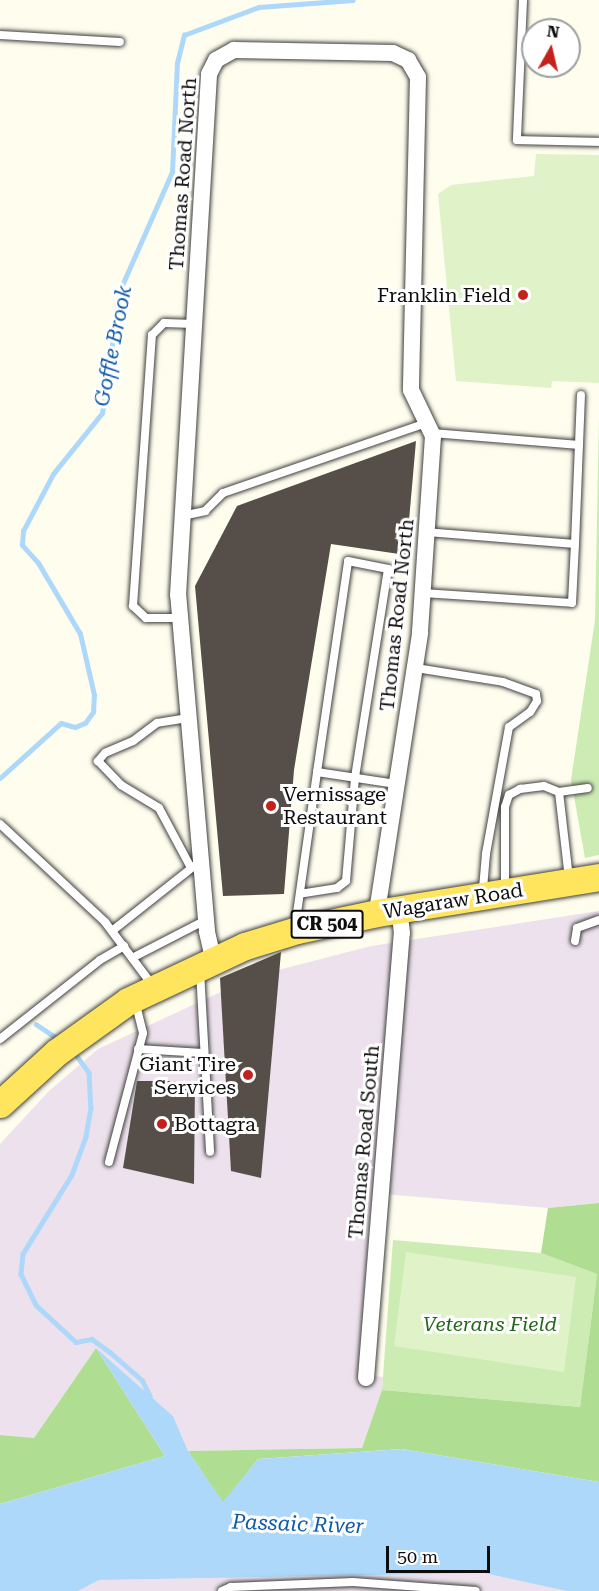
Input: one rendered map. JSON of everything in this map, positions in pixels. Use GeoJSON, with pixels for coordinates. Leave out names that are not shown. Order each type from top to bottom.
{"type":"FeatureCollection","features":[{"type":"Feature","properties":{"kind":"main road","name":"Wagaraw Road"},"geometry":{"type":"LineString","coordinates":[[0,1104],[67,1044],[144,992],[206,961],[295,930],[599,876]]}},
{"type":"Feature","properties":{"kind":"street","name":"Thomas Road North"},"geometry":{"type":"LineString","coordinates":[[206,961],[206,920],[196,864],[188,718],[179,618],[182,516],[212,65],[226,52],[242,49],[401,55],[414,66],[418,76],[411,390],[413,400],[431,427],[423,593],[416,668],[396,784],[388,912]]}},
{"type":"Feature","properties":{"kind":"street","name":"Thomas Road South"},"geometry":{"type":"LineString","coordinates":[[366,1378],[402,933],[388,912]]}},
{"type":"Feature","properties":{"kind":"lane"},"geometry":{"type":"LineString","coordinates":[[523,0],[517,140],[599,142]]}},
{"type":"Feature","properties":{"kind":"lane"},"geometry":{"type":"LineString","coordinates":[[0,35],[120,42]]}},
{"type":"Feature","properties":{"kind":"lane"},"geometry":{"type":"LineString","coordinates":[[179,618],[146,618],[133,606],[152,335],[164,323],[194,324]]}},
{"type":"Feature","properties":{"kind":"lane"},"geometry":{"type":"LineString","coordinates":[[423,593],[572,603],[581,395]]}},
{"type":"Feature","properties":{"kind":"lane"},"geometry":{"type":"LineString","coordinates":[[182,516],[205,511],[223,494],[431,427],[579,445]]}},
{"type":"Feature","properties":{"kind":"lane"},"geometry":{"type":"LineString","coordinates":[[427,532],[575,544]]}},
{"type":"Feature","properties":{"kind":"lane"},"geometry":{"type":"LineString","coordinates":[[295,930],[300,894],[317,772],[348,561],[388,568],[355,778],[346,881],[337,888],[300,894]]}},
{"type":"Feature","properties":{"kind":"lane"},"geometry":{"type":"LineString","coordinates":[[416,668],[503,682],[536,694],[537,701],[530,711],[508,727],[486,854],[494,894]]}},
{"type":"Feature","properties":{"kind":"lane"},"geometry":{"type":"LineString","coordinates":[[112,931],[196,864],[159,807],[121,785],[98,761],[105,753],[133,741],[158,723],[188,718]]}},
{"type":"Feature","properties":{"kind":"lane"},"geometry":{"type":"LineString","coordinates":[[317,772],[396,784]]}},
{"type":"Feature","properties":{"kind":"lane"},"geometry":{"type":"LineString","coordinates":[[494,894],[509,795],[520,789],[544,786],[559,792],[588,788]]}},
{"type":"Feature","properties":{"kind":"lane"},"geometry":{"type":"LineString","coordinates":[[559,792],[569,881]]}},
{"type":"Feature","properties":{"kind":"lane"},"geometry":{"type":"LineString","coordinates":[[0,824],[112,931],[132,958],[144,992],[143,1033],[109,1161]]}},
{"type":"Feature","properties":{"kind":"lane"},"geometry":{"type":"LineString","coordinates":[[132,958],[206,920]]}},
{"type":"Feature","properties":{"kind":"lane"},"geometry":{"type":"LineString","coordinates":[[575,941],[578,928],[599,920]]}},
{"type":"Feature","properties":{"kind":"lane"},"geometry":{"type":"LineString","coordinates":[[0,1039],[124,946]]}},
{"type":"Feature","properties":{"kind":"lane"},"geometry":{"type":"LineString","coordinates":[[206,961],[204,1053],[210,1152]]}},
{"type":"Feature","properties":{"kind":"lane"},"geometry":{"type":"LineString","coordinates":[[138,1049],[204,1053]]}},
{"type":"Feature","properties":{"kind":"lane"},"geometry":{"type":"LineString","coordinates":[[222,1591],[231,1587],[353,1582],[476,1591]]}},
{"type":"Feature","properties":{"kind":"shaded area"},"geometry":{"type":"Polygon","coordinates":[[[599,911],[599,1203],[548,1208],[372,1193],[358,1374],[383,1377],[382,1390],[362,1448],[188,1451],[173,1416],[96,1348],[34,1438],[0,1435],[0,1144],[49,1091],[98,1049],[255,976],[371,946],[599,911]]]}},
{"type":"Feature","properties":{"kind":"shaded area"},"geometry":{"type":"Polygon","coordinates":[[[484,1573],[566,1591],[78,1591],[99,1580],[484,1573]]]}},
{"type":"Feature","properties":{"kind":"green space","name":"Franklin Field"},"geometry":{"type":"Polygon","coordinates":[[[536,154],[599,155],[599,383],[552,381],[551,388],[456,381],[438,194],[451,185],[534,176],[536,154]]]}},
{"type":"Feature","properties":{"kind":"green space"},"geometry":{"type":"Polygon","coordinates":[[[599,416],[599,855],[585,858],[571,780],[595,620],[599,416]]]}},
{"type":"Feature","properties":{"kind":"green space"},"geometry":{"type":"Polygon","coordinates":[[[599,1203],[599,1482],[402,1449],[258,1459],[223,1503],[188,1451],[362,1448],[382,1390],[580,1407],[597,1274],[541,1253],[548,1208],[599,1203]]]}},
{"type":"Feature","properties":{"kind":"green space","name":"Veterans Field"},"geometry":{"type":"Polygon","coordinates":[[[393,1240],[541,1253],[597,1274],[580,1407],[382,1390],[393,1240]]]}},
{"type":"Feature","properties":{"kind":"green space"},"geometry":{"type":"Polygon","coordinates":[[[406,1252],[576,1277],[564,1372],[394,1346],[406,1252]]]}},
{"type":"Feature","properties":{"kind":"green space"},"geometry":{"type":"Polygon","coordinates":[[[96,1348],[165,1456],[0,1504],[0,1435],[34,1438],[96,1348]]]}},
{"type":"Feature","properties":{"kind":"water","name":"Passaic River"},"geometry":{"type":"Polygon","coordinates":[[[96,1348],[173,1416],[188,1451],[223,1502],[258,1459],[402,1449],[599,1482],[599,1591],[566,1591],[484,1573],[99,1580],[78,1591],[0,1591],[0,1504],[165,1456],[96,1348]]]}},
{"type":"Feature","properties":{"kind":"building"},"geometry":{"type":"Polygon","coordinates":[[[416,441],[406,555],[331,544],[294,770],[284,894],[223,896],[195,586],[237,506],[416,441]]]}},
{"type":"Feature","properties":{"kind":"building","name":"Giant Tire Services"},"geometry":{"type":"Polygon","coordinates":[[[281,952],[261,1178],[231,1171],[220,978],[281,952]]]}},
{"type":"Feature","properties":{"kind":"building","name":"Bottagra"},"geometry":{"type":"Polygon","coordinates":[[[137,1081],[195,1081],[194,1184],[123,1168],[137,1081]]]}},
{"type":"Feature","properties":{"kind":"waterway","name":"Goffle Brook"},"geometry":{"type":"LineString","coordinates":[[0,778],[61,723],[75,727],[85,723],[93,712],[94,695],[80,634],[38,563],[22,545],[23,531],[53,474],[102,413],[120,290],[172,172],[177,63],[184,35],[259,7],[353,0]]}},
{"type":"Feature","properties":{"kind":"waterway","name":"Goffle Brook"},"geometry":{"type":"LineString","coordinates":[[36,1024],[58,1039]]}},
{"type":"Feature","properties":{"kind":"waterway","name":"Goffle Brook"},"geometry":{"type":"LineString","coordinates":[[74,1052],[89,1073],[91,1108],[86,1137],[72,1175],[23,1254],[21,1274],[36,1305],[76,1342],[92,1339],[110,1352],[142,1380],[150,1396]]}},
{"type":"Feature","properties":{"kind":"place","name":"Franklin Field"},"geometry":{"type":"Point","coordinates":[523,295]}},
{"type":"Feature","properties":{"kind":"place","name":"Vernissage Restaurant"},"geometry":{"type":"Point","coordinates":[271,806]}},
{"type":"Feature","properties":{"kind":"place","name":"Giant Tire Services"},"geometry":{"type":"Point","coordinates":[248,1075]}},
{"type":"Feature","properties":{"kind":"place","name":"Bottagra"},"geometry":{"type":"Point","coordinates":[162,1124]}}]}
